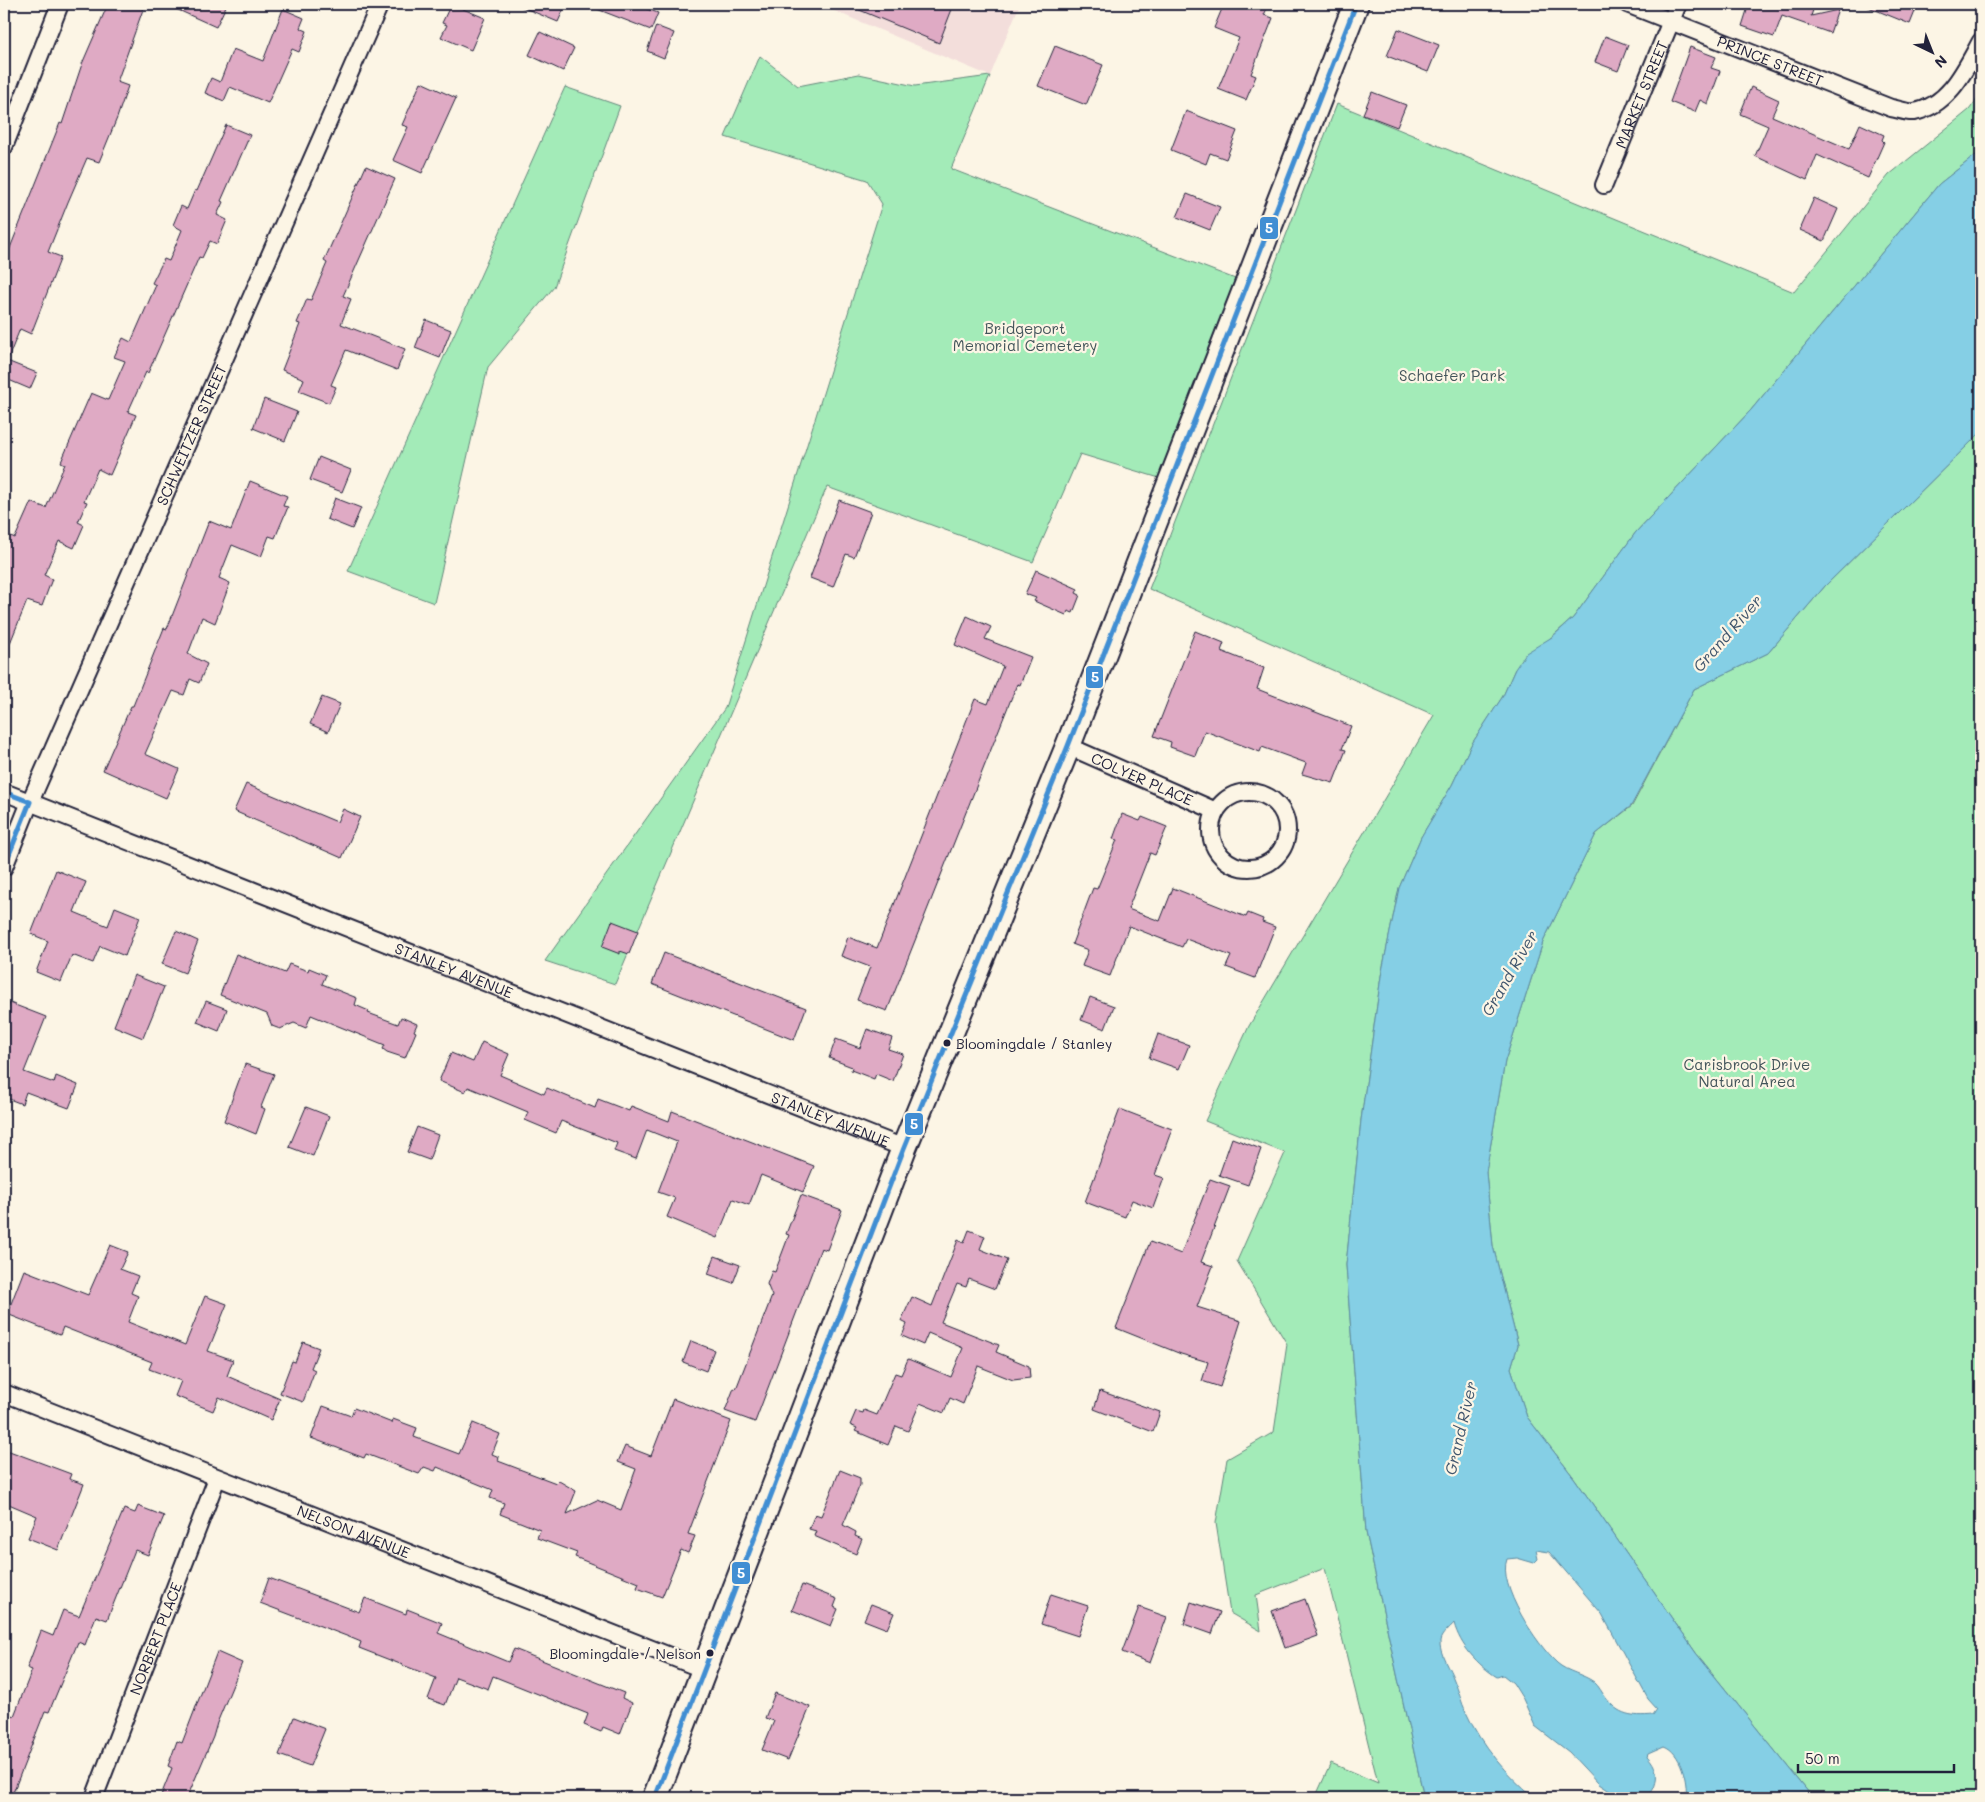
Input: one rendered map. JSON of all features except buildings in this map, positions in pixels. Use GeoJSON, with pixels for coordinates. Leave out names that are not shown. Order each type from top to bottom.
{"type":"FeatureCollection","features":[{"type":"Feature","properties":{"kind":"main road"},"geometry":{"type":"LineString","coordinates":[[655,1798],[904,1148],[1068,746],[1356,4]]}},
{"type":"Feature","properties":{"kind":"street"},"geometry":{"type":"LineString","coordinates":[[4,147],[60,4]]}},
{"type":"Feature","properties":{"kind":"street","name":"SCHWEITZER STREET"},"geometry":{"type":"LineString","coordinates":[[4,867],[30,802],[380,4]]}},
{"type":"Feature","properties":{"kind":"street","name":"PRINCE STREET"},"geometry":{"type":"LineString","coordinates":[[1627,4],[1891,108],[1913,112],[1940,102],[1963,75],[1981,40]]}},
{"type":"Feature","properties":{"kind":"street","name":"MARKET STREET"},"geometry":{"type":"LineString","coordinates":[[1604,185],[1678,4]]}},
{"type":"Feature","properties":{"kind":"street","name":"COLYER PLACE"},"geometry":{"type":"LineString","coordinates":[[1068,746],[1216,810]]}},
{"type":"Feature","properties":{"kind":"street","name":"STANLEY AVENUE"},"geometry":{"type":"LineString","coordinates":[[4,792],[904,1148]]}},
{"type":"Feature","properties":{"kind":"street"},"geometry":{"type":"LineString","coordinates":[[1242,792],[1258,793],[1272,800],[1283,812],[1288,827],[1286,842],[1278,856],[1265,865],[1250,869],[1235,866],[1224,859],[1216,849],[1211,836],[1216,810],[1227,799],[1242,792]]}},
{"type":"Feature","properties":{"kind":"street","name":"NELSON AVENUE"},"geometry":{"type":"LineString","coordinates":[[4,1393],[705,1670]]}},
{"type":"Feature","properties":{"kind":"street","name":"NORBERT PLACE"},"geometry":{"type":"LineString","coordinates":[[94,1798],[217,1478]]}},
{"type":"Feature","properties":{"kind":"shaded area"},"geometry":{"type":"Polygon","coordinates":[[[834,4],[1020,4],[990,76],[832,10],[834,4]]]}},
{"type":"Feature","properties":{"kind":"green space","name":"Bridgeport Memorial Cemetery"},"geometry":{"type":"Polygon","coordinates":[[[760,56],[798,86],[859,74],[915,86],[990,76],[951,169],[1243,282],[1166,480],[1080,454],[1033,562],[827,487],[615,984],[545,961],[725,708],[882,204],[867,180],[725,137],[760,56]]]}},
{"type":"Feature","properties":{"kind":"green space"},"geometry":{"type":"Polygon","coordinates":[[[565,87],[620,106],[554,287],[488,367],[434,603],[348,571],[565,87]]]}},
{"type":"Feature","properties":{"kind":"green space","name":"Schaefer Park"},"geometry":{"type":"Polygon","coordinates":[[[1981,94],[1981,151],[1939,184],[1751,410],[1636,532],[1573,618],[1515,669],[1503,696],[1471,745],[1452,785],[1421,837],[1399,888],[1381,976],[1361,1120],[1346,1265],[1366,1532],[1424,1798],[1315,1798],[1331,1763],[1378,1783],[1325,1568],[1256,1595],[1261,1631],[1230,1613],[1216,1523],[1227,1459],[1274,1432],[1287,1344],[1237,1261],[1285,1153],[1205,1121],[1249,1026],[1434,715],[1149,589],[1337,104],[1794,292],[1889,175],[1969,110],[1981,94]]]}},
{"type":"Feature","properties":{"kind":"green space","name":"Carisbrook Drive Natural Area"},"geometry":{"type":"Polygon","coordinates":[[[1981,432],[1981,1798],[1813,1798],[1696,1653],[1575,1479],[1527,1417],[1511,1368],[1518,1345],[1493,1246],[1486,1172],[1505,1061],[1543,942],[1596,834],[1632,806],[1694,689],[1768,653],[1825,586],[1981,432]]]}},
{"type":"Feature","properties":{"kind":"water","name":"Grand River"},"geometry":{"type":"Polygon","coordinates":[[[1981,151],[1981,432],[1825,586],[1768,653],[1694,689],[1631,806],[1596,834],[1543,942],[1505,1061],[1486,1172],[1493,1246],[1518,1345],[1511,1368],[1527,1417],[1575,1479],[1696,1653],[1813,1798],[1686,1798],[1686,1784],[1682,1768],[1675,1754],[1664,1746],[1648,1753],[1647,1756],[1654,1766],[1656,1782],[1647,1798],[1620,1798],[1599,1784],[1569,1752],[1535,1726],[1523,1699],[1513,1683],[1503,1675],[1497,1677],[1477,1661],[1465,1647],[1454,1623],[1442,1636],[1440,1646],[1464,1708],[1479,1736],[1495,1759],[1534,1798],[1424,1798],[1366,1532],[1346,1265],[1361,1120],[1381,976],[1399,888],[1421,837],[1452,785],[1471,745],[1503,696],[1515,669],[1526,653],[1552,637],[1573,618],[1636,532],[1751,410],[1939,184],[1981,151]],[[1536,1550],[1538,1559],[1534,1563],[1517,1558],[1507,1559],[1505,1570],[1508,1584],[1513,1599],[1530,1629],[1539,1643],[1557,1663],[1565,1669],[1594,1682],[1615,1708],[1626,1714],[1638,1716],[1653,1715],[1657,1709],[1648,1699],[1602,1614],[1549,1552],[1536,1550]]]}},
{"type":"Feature","properties":{"kind":"transit line","name":"5"},"geometry":{"type":"LineString","coordinates":[[655,1798],[904,1148],[1068,746],[1356,4]]}},
{"type":"Feature","properties":{"kind":"transit line","name":"5"},"geometry":{"type":"LineString","coordinates":[[4,792],[30,802],[4,867]]}},
{"type":"Feature","properties":{"kind":"place","name":"Bloomingdale / Stanley"},"geometry":{"type":"Point","coordinates":[947,1043]}},
{"type":"Feature","properties":{"kind":"place","name":"Bloomingdale / Nelson"},"geometry":{"type":"Point","coordinates":[710,1653]}}]}
